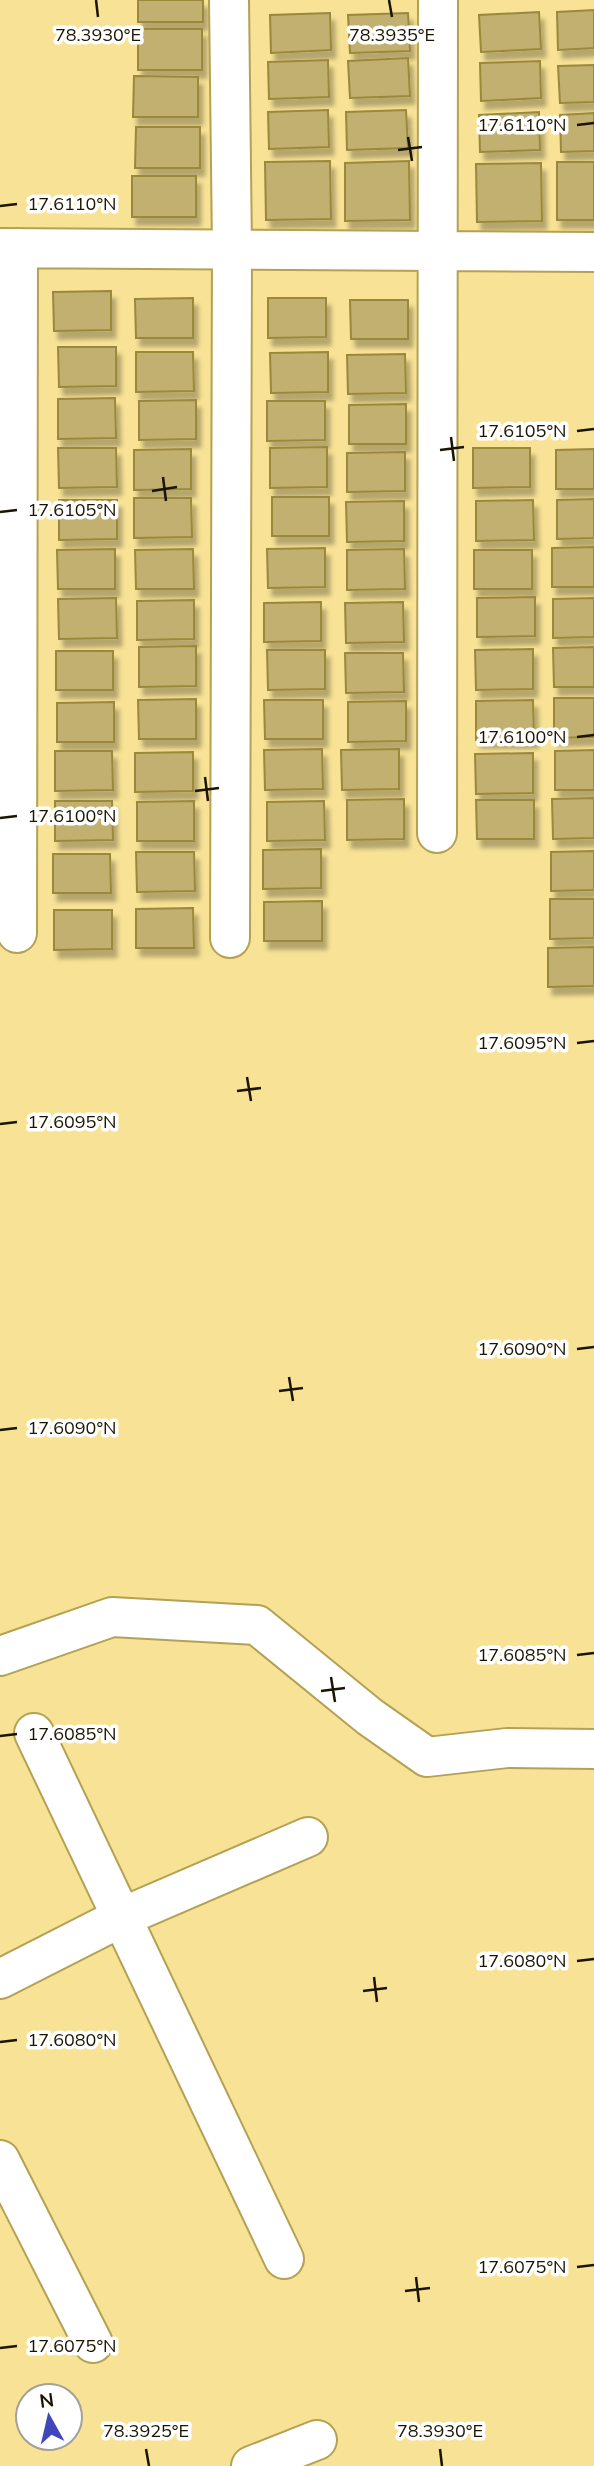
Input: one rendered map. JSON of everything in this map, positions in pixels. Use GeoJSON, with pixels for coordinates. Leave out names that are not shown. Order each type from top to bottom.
{"type":"FeatureCollection","features":[{"type":"Feature","properties":{"kind":"street"},"geometry":{"type":"LineString","coordinates":[[229,0],[232,249],[230,938]]}},
{"type":"Feature","properties":{"kind":"street"},"geometry":{"type":"LineString","coordinates":[[437,833],[438,0]]}},
{"type":"Feature","properties":{"kind":"street"},"geometry":{"type":"LineString","coordinates":[[17,933],[9,248],[594,252]]}},
{"type":"Feature","properties":{"kind":"street"},"geometry":{"type":"LineString","coordinates":[[0,1656],[112,1617],[257,1626],[370,1717],[427,1757],[507,1748],[594,1749]]}},
{"type":"Feature","properties":{"kind":"street"},"geometry":{"type":"LineString","coordinates":[[34,1733],[284,2259]]}},
{"type":"Feature","properties":{"kind":"street"},"geometry":{"type":"LineString","coordinates":[[0,1979],[120,1918],[307,1837]]}},
{"type":"Feature","properties":{"kind":"street"},"geometry":{"type":"LineString","coordinates":[[0,2160],[93,2343]]}},
{"type":"Feature","properties":{"kind":"street"},"geometry":{"type":"LineString","coordinates":[[251,2466],[317,2440]]}},
{"type":"Feature","properties":{"kind":"building"},"geometry":{"type":"Polygon","coordinates":[[[138,0],[203,0],[203,22],[138,22],[138,0]]]}},
{"type":"Feature","properties":{"kind":"building"},"geometry":{"type":"Polygon","coordinates":[[[594,10],[594,48],[558,50],[557,12],[594,10]]]}},
{"type":"Feature","properties":{"kind":"building"},"geometry":{"type":"Polygon","coordinates":[[[539,12],[541,49],[481,52],[479,15],[539,12]]]}},
{"type":"Feature","properties":{"kind":"building"},"geometry":{"type":"Polygon","coordinates":[[[330,13],[331,50],[271,53],[270,15],[330,13]]]}},
{"type":"Feature","properties":{"kind":"building"},"geometry":{"type":"Polygon","coordinates":[[[408,13],[410,51],[350,53],[348,15],[408,13]]]}},
{"type":"Feature","properties":{"kind":"building"},"geometry":{"type":"Polygon","coordinates":[[[138,29],[202,29],[202,70],[138,70],[138,29]]]}},
{"type":"Feature","properties":{"kind":"building"},"geometry":{"type":"Polygon","coordinates":[[[408,58],[410,96],[350,98],[348,61],[408,58]]]}},
{"type":"Feature","properties":{"kind":"building"},"geometry":{"type":"Polygon","coordinates":[[[328,60],[329,97],[269,99],[268,62],[328,60]]]}},
{"type":"Feature","properties":{"kind":"building"},"geometry":{"type":"Polygon","coordinates":[[[540,61],[541,98],[481,101],[480,63],[540,61]]]}},
{"type":"Feature","properties":{"kind":"building"},"geometry":{"type":"Polygon","coordinates":[[[594,65],[594,102],[560,103],[558,66],[594,65]]]}},
{"type":"Feature","properties":{"kind":"building"},"geometry":{"type":"Polygon","coordinates":[[[134,76],[198,77],[198,117],[133,117],[134,76]]]}},
{"type":"Feature","properties":{"kind":"building"},"geometry":{"type":"Polygon","coordinates":[[[328,110],[329,147],[269,149],[268,112],[328,110]]]}},
{"type":"Feature","properties":{"kind":"building"},"geometry":{"type":"Polygon","coordinates":[[[406,110],[408,148],[347,150],[346,112],[406,110]]]}},
{"type":"Feature","properties":{"kind":"building"},"geometry":{"type":"Polygon","coordinates":[[[539,112],[540,150],[480,152],[479,115],[539,112]]]}},
{"type":"Feature","properties":{"kind":"building"},"geometry":{"type":"Polygon","coordinates":[[[594,113],[594,151],[561,152],[560,115],[594,113]]]}},
{"type":"Feature","properties":{"kind":"building"},"geometry":{"type":"Polygon","coordinates":[[[136,127],[200,127],[200,168],[135,168],[136,127]]]}},
{"type":"Feature","properties":{"kind":"building"},"geometry":{"type":"Polygon","coordinates":[[[330,161],[331,219],[266,220],[265,162],[330,161]]]}},
{"type":"Feature","properties":{"kind":"building"},"geometry":{"type":"Polygon","coordinates":[[[409,161],[410,220],[345,221],[345,163],[409,161]]]}},
{"type":"Feature","properties":{"kind":"building"},"geometry":{"type":"Polygon","coordinates":[[[557,162],[594,162],[594,220],[557,220],[557,162]]]}},
{"type":"Feature","properties":{"kind":"building"},"geometry":{"type":"Polygon","coordinates":[[[541,163],[542,221],[477,222],[476,164],[541,163]]]}},
{"type":"Feature","properties":{"kind":"building"},"geometry":{"type":"Polygon","coordinates":[[[132,176],[196,176],[196,217],[132,217],[132,176]]]}},
{"type":"Feature","properties":{"kind":"building"},"geometry":{"type":"Polygon","coordinates":[[[111,291],[111,330],[54,331],[53,292],[111,291]]]}},
{"type":"Feature","properties":{"kind":"building"},"geometry":{"type":"Polygon","coordinates":[[[193,298],[193,338],[136,338],[135,299],[193,298]]]}},
{"type":"Feature","properties":{"kind":"building"},"geometry":{"type":"Polygon","coordinates":[[[268,298],[326,298],[326,337],[268,338],[268,298]]]}},
{"type":"Feature","properties":{"kind":"building"},"geometry":{"type":"Polygon","coordinates":[[[350,300],[408,300],[408,339],[351,339],[350,300]]]}},
{"type":"Feature","properties":{"kind":"building"},"geometry":{"type":"Polygon","coordinates":[[[58,347],[116,347],[116,386],[59,387],[58,347]]]}},
{"type":"Feature","properties":{"kind":"building"},"geometry":{"type":"Polygon","coordinates":[[[136,352],[193,352],[194,391],[136,392],[136,352]]]}},
{"type":"Feature","properties":{"kind":"building"},"geometry":{"type":"Polygon","coordinates":[[[328,352],[328,392],[271,393],[270,353],[328,352]]]}},
{"type":"Feature","properties":{"kind":"building"},"geometry":{"type":"Polygon","coordinates":[[[405,354],[406,393],[348,394],[347,355],[405,354]]]}},
{"type":"Feature","properties":{"kind":"building"},"geometry":{"type":"Polygon","coordinates":[[[115,398],[116,438],[58,439],[58,399],[115,398]]]}},
{"type":"Feature","properties":{"kind":"building"},"geometry":{"type":"Polygon","coordinates":[[[196,400],[196,439],[139,440],[139,401],[196,400]]]}},
{"type":"Feature","properties":{"kind":"building"},"geometry":{"type":"Polygon","coordinates":[[[267,401],[325,401],[325,440],[267,441],[267,401]]]}},
{"type":"Feature","properties":{"kind":"building"},"geometry":{"type":"Polygon","coordinates":[[[406,404],[406,444],[349,444],[349,405],[406,404]]]}},
{"type":"Feature","properties":{"kind":"building"},"geometry":{"type":"Polygon","coordinates":[[[327,447],[327,487],[270,488],[270,448],[327,447]]]}},
{"type":"Feature","properties":{"kind":"building"},"geometry":{"type":"Polygon","coordinates":[[[58,448],[116,448],[117,487],[59,488],[58,448]]]}},
{"type":"Feature","properties":{"kind":"building"},"geometry":{"type":"Polygon","coordinates":[[[473,448],[530,448],[530,487],[473,488],[473,448]]]}},
{"type":"Feature","properties":{"kind":"building"},"geometry":{"type":"Polygon","coordinates":[[[191,449],[191,489],[134,490],[134,450],[191,449]]]}},
{"type":"Feature","properties":{"kind":"building"},"geometry":{"type":"Polygon","coordinates":[[[594,449],[594,489],[556,489],[556,450],[594,449]]]}},
{"type":"Feature","properties":{"kind":"building"},"geometry":{"type":"Polygon","coordinates":[[[405,452],[405,491],[347,492],[347,453],[405,452]]]}},
{"type":"Feature","properties":{"kind":"building"},"geometry":{"type":"Polygon","coordinates":[[[272,497],[329,497],[329,536],[272,536],[272,497]]]}},
{"type":"Feature","properties":{"kind":"building"},"geometry":{"type":"Polygon","coordinates":[[[134,498],[191,498],[192,537],[134,538],[134,498]]]}},
{"type":"Feature","properties":{"kind":"building"},"geometry":{"type":"Polygon","coordinates":[[[594,499],[594,538],[557,539],[557,500],[594,499]]]}},
{"type":"Feature","properties":{"kind":"building"},"geometry":{"type":"Polygon","coordinates":[[[59,500],[117,500],[117,539],[59,540],[59,500]]]}},
{"type":"Feature","properties":{"kind":"building"},"geometry":{"type":"Polygon","coordinates":[[[533,500],[534,540],[476,541],[476,501],[533,500]]]}},
{"type":"Feature","properties":{"kind":"building"},"geometry":{"type":"Polygon","coordinates":[[[404,501],[404,541],[347,542],[346,502],[404,501]]]}},
{"type":"Feature","properties":{"kind":"building"},"geometry":{"type":"Polygon","coordinates":[[[594,547],[594,587],[552,587],[552,548],[594,547]]]}},
{"type":"Feature","properties":{"kind":"building"},"geometry":{"type":"Polygon","coordinates":[[[325,548],[325,587],[268,588],[267,549],[325,548]]]}},
{"type":"Feature","properties":{"kind":"building"},"geometry":{"type":"Polygon","coordinates":[[[115,549],[115,589],[58,589],[57,550],[115,549]]]}},
{"type":"Feature","properties":{"kind":"building"},"geometry":{"type":"Polygon","coordinates":[[[193,549],[194,589],[136,589],[135,550],[193,549]]]}},
{"type":"Feature","properties":{"kind":"building"},"geometry":{"type":"Polygon","coordinates":[[[404,549],[405,589],[347,590],[347,550],[404,549]]]}},
{"type":"Feature","properties":{"kind":"building"},"geometry":{"type":"Polygon","coordinates":[[[474,550],[532,550],[532,589],[474,589],[474,550]]]}},
{"type":"Feature","properties":{"kind":"building"},"geometry":{"type":"Polygon","coordinates":[[[535,597],[535,636],[477,637],[477,598],[535,597]]]}},
{"type":"Feature","properties":{"kind":"building"},"geometry":{"type":"Polygon","coordinates":[[[116,598],[117,638],[59,639],[58,599],[116,598]]]}},
{"type":"Feature","properties":{"kind":"building"},"geometry":{"type":"Polygon","coordinates":[[[594,598],[594,637],[553,638],[553,599],[594,598]]]}},
{"type":"Feature","properties":{"kind":"building"},"geometry":{"type":"Polygon","coordinates":[[[194,600],[194,639],[137,640],[137,601],[194,600]]]}},
{"type":"Feature","properties":{"kind":"building"},"geometry":{"type":"Polygon","coordinates":[[[321,602],[321,641],[264,642],[264,603],[321,602]]]}},
{"type":"Feature","properties":{"kind":"building"},"geometry":{"type":"Polygon","coordinates":[[[403,602],[404,642],[346,643],[345,603],[403,602]]]}},
{"type":"Feature","properties":{"kind":"building"},"geometry":{"type":"Polygon","coordinates":[[[196,646],[196,686],[139,687],[139,647],[196,646]]]}},
{"type":"Feature","properties":{"kind":"building"},"geometry":{"type":"Polygon","coordinates":[[[594,647],[594,687],[554,687],[553,648],[594,647]]]}},
{"type":"Feature","properties":{"kind":"building"},"geometry":{"type":"Polygon","coordinates":[[[533,649],[533,689],[476,690],[475,650],[533,649]]]}},
{"type":"Feature","properties":{"kind":"building"},"geometry":{"type":"Polygon","coordinates":[[[267,650],[325,650],[325,689],[268,690],[267,650]]]}},
{"type":"Feature","properties":{"kind":"building"},"geometry":{"type":"Polygon","coordinates":[[[56,651],[113,651],[113,690],[56,690],[56,651]]]}},
{"type":"Feature","properties":{"kind":"building"},"geometry":{"type":"Polygon","coordinates":[[[345,653],[403,653],[404,692],[346,693],[345,653]]]}},
{"type":"Feature","properties":{"kind":"building"},"geometry":{"type":"Polygon","coordinates":[[[554,698],[594,698],[594,737],[554,738],[554,698]]]}},
{"type":"Feature","properties":{"kind":"building"},"geometry":{"type":"Polygon","coordinates":[[[196,699],[196,739],[139,739],[138,700],[196,699]]]}},
{"type":"Feature","properties":{"kind":"building"},"geometry":{"type":"Polygon","coordinates":[[[264,700],[323,700],[323,739],[265,739],[264,700]]]}},
{"type":"Feature","properties":{"kind":"building"},"geometry":{"type":"Polygon","coordinates":[[[533,700],[534,740],[476,740],[476,701],[533,700]]]}},
{"type":"Feature","properties":{"kind":"building"},"geometry":{"type":"Polygon","coordinates":[[[406,701],[406,741],[348,742],[348,702],[406,701]]]}},
{"type":"Feature","properties":{"kind":"building"},"geometry":{"type":"Polygon","coordinates":[[[114,702],[114,742],[57,742],[57,703],[114,702]]]}},
{"type":"Feature","properties":{"kind":"building"},"geometry":{"type":"Polygon","coordinates":[[[322,749],[323,789],[265,790],[264,750],[322,749]]]}},
{"type":"Feature","properties":{"kind":"building"},"geometry":{"type":"Polygon","coordinates":[[[399,749],[399,789],[342,790],[341,750],[399,749]]]}},
{"type":"Feature","properties":{"kind":"building"},"geometry":{"type":"Polygon","coordinates":[[[594,750],[594,790],[555,790],[555,751],[594,750]]]}},
{"type":"Feature","properties":{"kind":"building"},"geometry":{"type":"Polygon","coordinates":[[[55,751],[112,751],[113,790],[55,791],[55,751]]]}},
{"type":"Feature","properties":{"kind":"building"},"geometry":{"type":"Polygon","coordinates":[[[193,752],[193,791],[135,792],[135,753],[193,752]]]}},
{"type":"Feature","properties":{"kind":"building"},"geometry":{"type":"Polygon","coordinates":[[[533,753],[533,793],[476,794],[475,754],[533,753]]]}},
{"type":"Feature","properties":{"kind":"building"},"geometry":{"type":"Polygon","coordinates":[[[594,798],[594,838],[553,839],[552,799],[594,798]]]}},
{"type":"Feature","properties":{"kind":"building"},"geometry":{"type":"Polygon","coordinates":[[[404,799],[404,839],[347,840],[347,800],[404,799]]]}},
{"type":"Feature","properties":{"kind":"building"},"geometry":{"type":"Polygon","coordinates":[[[476,800],[534,800],[534,839],[477,839],[476,800]]]}},
{"type":"Feature","properties":{"kind":"building"},"geometry":{"type":"Polygon","coordinates":[[[55,801],[112,801],[113,840],[55,841],[55,801]]]}},
{"type":"Feature","properties":{"kind":"building"},"geometry":{"type":"Polygon","coordinates":[[[194,801],[194,841],[137,841],[137,802],[194,801]]]}},
{"type":"Feature","properties":{"kind":"building"},"geometry":{"type":"Polygon","coordinates":[[[324,801],[325,840],[267,841],[267,802],[324,801]]]}},
{"type":"Feature","properties":{"kind":"building"},"geometry":{"type":"Polygon","coordinates":[[[321,849],[321,888],[263,889],[263,850],[321,849]]]}},
{"type":"Feature","properties":{"kind":"building"},"geometry":{"type":"Polygon","coordinates":[[[594,851],[594,890],[551,891],[551,852],[594,851]]]}},
{"type":"Feature","properties":{"kind":"building"},"geometry":{"type":"Polygon","coordinates":[[[136,852],[194,852],[195,891],[137,892],[136,852]]]}},
{"type":"Feature","properties":{"kind":"building"},"geometry":{"type":"Polygon","coordinates":[[[53,854],[110,854],[111,893],[53,893],[53,854]]]}},
{"type":"Feature","properties":{"kind":"building"},"geometry":{"type":"Polygon","coordinates":[[[550,899],[594,899],[594,938],[550,939],[550,899]]]}},
{"type":"Feature","properties":{"kind":"building"},"geometry":{"type":"Polygon","coordinates":[[[322,901],[322,941],[264,941],[264,902],[322,901]]]}},
{"type":"Feature","properties":{"kind":"building"},"geometry":{"type":"Polygon","coordinates":[[[193,908],[194,948],[136,948],[136,909],[193,908]]]}},
{"type":"Feature","properties":{"kind":"building"},"geometry":{"type":"Polygon","coordinates":[[[54,910],[112,910],[112,949],[54,950],[54,910]]]}},
{"type":"Feature","properties":{"kind":"building"},"geometry":{"type":"Polygon","coordinates":[[[594,947],[594,986],[548,987],[548,948],[594,947]]]}}]}
